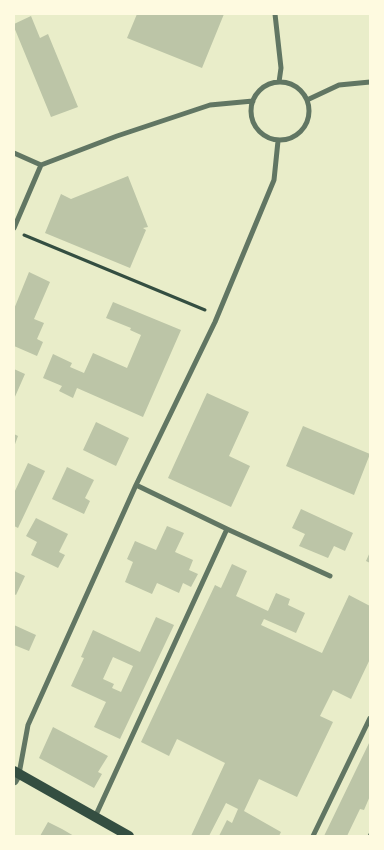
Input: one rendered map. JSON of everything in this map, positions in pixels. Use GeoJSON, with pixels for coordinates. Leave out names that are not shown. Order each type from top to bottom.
{"type":"FeatureCollection","features":[{"type":"Feature","properties":{"kind":"main road"},"geometry":{"type":"LineString","coordinates":[[15,776],[129,836]]}},
{"type":"Feature","properties":{"kind":"street"},"geometry":{"type":"LineString","coordinates":[[276,14],[280,68],[279,82]]}},
{"type":"Feature","properties":{"kind":"street"},"geometry":{"type":"LineString","coordinates":[[279,82],[293,85],[299,89],[307,100],[309,114],[304,128],[293,138],[278,141],[264,136],[253,124],[251,116],[252,100],[263,87],[279,82]]}},
{"type":"Feature","properties":{"kind":"street"},"geometry":{"type":"LineString","coordinates":[[307,100],[339,85],[370,82]]}},
{"type":"Feature","properties":{"kind":"street"},"geometry":{"type":"LineString","coordinates":[[14,153],[41,165],[118,136],[210,105],[252,100]]}},
{"type":"Feature","properties":{"kind":"street"},"geometry":{"type":"LineString","coordinates":[[15,776],[28,725],[136,485],[215,322],[274,180],[278,141]]}},
{"type":"Feature","properties":{"kind":"street"},"geometry":{"type":"LineString","coordinates":[[14,228],[41,165]]}},
{"type":"Feature","properties":{"kind":"street"},"geometry":{"type":"LineString","coordinates":[[136,485],[330,576]]}},
{"type":"Feature","properties":{"kind":"street"},"geometry":{"type":"LineString","coordinates":[[94,817],[227,529]]}},
{"type":"Feature","properties":{"kind":"street"},"geometry":{"type":"LineString","coordinates":[[313,836],[370,718]]}},
{"type":"Feature","properties":{"kind":"path"},"geometry":{"type":"LineString","coordinates":[[20,233],[206,311]]}},
{"type":"Feature","properties":{"kind":"building"},"geometry":{"type":"Polygon","coordinates":[[[137,14],[224,14],[202,68],[127,38],[137,14]]]}},
{"type":"Feature","properties":{"kind":"building"},"geometry":{"type":"Polygon","coordinates":[[[31,16],[40,38],[48,34],[78,107],[51,117],[14,27],[14,24],[31,16]]]}},
{"type":"Feature","properties":{"kind":"building"},"geometry":{"type":"Polygon","coordinates":[[[128,176],[148,227],[143,228],[146,230],[130,268],[45,233],[61,194],[71,199],[128,176]]]}},
{"type":"Feature","properties":{"kind":"building"},"geometry":{"type":"Polygon","coordinates":[[[29,272],[50,282],[34,319],[44,323],[37,339],[43,342],[37,356],[14,346],[14,309],[29,272]]]}},
{"type":"Feature","properties":{"kind":"building"},"geometry":{"type":"Polygon","coordinates":[[[113,302],[181,330],[143,417],[77,388],[73,398],[59,391],[62,386],[43,378],[53,354],[72,363],[70,367],[84,373],[93,353],[127,368],[141,335],[130,330],[131,328],[106,318],[113,302]]]}},
{"type":"Feature","properties":{"kind":"building"},"geometry":{"type":"Polygon","coordinates":[[[14,369],[25,374],[14,399],[14,369]]]}},
{"type":"Feature","properties":{"kind":"building"},"geometry":{"type":"Polygon","coordinates":[[[207,393],[249,412],[229,456],[250,466],[231,507],[168,478],[207,393]]]}},
{"type":"Feature","properties":{"kind":"building"},"geometry":{"type":"Polygon","coordinates":[[[96,422],[129,438],[116,466],[83,450],[96,422]]]}},
{"type":"Feature","properties":{"kind":"building"},"geometry":{"type":"Polygon","coordinates":[[[303,426],[370,454],[354,495],[286,466],[303,426]]]}},
{"type":"Feature","properties":{"kind":"building"},"geometry":{"type":"Polygon","coordinates":[[[14,434],[18,436],[14,447],[14,434]]]}},
{"type":"Feature","properties":{"kind":"building"},"geometry":{"type":"Polygon","coordinates":[[[28,463],[45,471],[18,528],[14,526],[14,493],[28,463]]]}},
{"type":"Feature","properties":{"kind":"building"},"geometry":{"type":"Polygon","coordinates":[[[67,467],[94,480],[85,498],[90,501],[84,514],[52,499],[67,467]]]}},
{"type":"Feature","properties":{"kind":"building"},"geometry":{"type":"Polygon","coordinates":[[[301,509],[353,533],[345,551],[334,546],[328,558],[299,546],[305,534],[292,528],[301,509]]]}},
{"type":"Feature","properties":{"kind":"building"},"geometry":{"type":"Polygon","coordinates":[[[36,518],[68,534],[59,552],[65,555],[58,568],[31,555],[37,542],[26,536],[36,518]]]}},
{"type":"Feature","properties":{"kind":"building"},"geometry":{"type":"Polygon","coordinates":[[[167,526],[184,533],[175,552],[193,560],[189,570],[198,574],[191,587],[183,583],[179,593],[157,583],[152,594],[125,582],[133,562],[127,559],[135,541],[156,550],[167,526]]]}},
{"type":"Feature","properties":{"kind":"building"},"geometry":{"type":"Polygon","coordinates":[[[370,552],[370,563],[366,561],[370,552]]]}},
{"type":"Feature","properties":{"kind":"building"},"geometry":{"type":"Polygon","coordinates":[[[232,564],[247,571],[236,596],[268,611],[276,593],[290,599],[288,605],[305,613],[296,633],[264,619],[261,625],[322,653],[349,595],[370,606],[370,659],[351,699],[333,690],[320,716],[333,722],[297,797],[259,779],[244,811],[281,832],[279,836],[219,836],[227,820],[232,823],[238,809],[226,803],[209,836],[191,836],[225,763],[177,739],[169,756],[141,742],[215,585],[221,588],[232,564]]]}},
{"type":"Feature","properties":{"kind":"building"},"geometry":{"type":"Polygon","coordinates":[[[14,571],[25,576],[16,595],[14,594],[14,571]]]}},
{"type":"Feature","properties":{"kind":"building"},"geometry":{"type":"Polygon","coordinates":[[[156,617],[174,625],[120,739],[94,727],[106,702],[71,686],[84,658],[81,657],[93,630],[140,652],[156,617]],[[113,657],[103,679],[114,684],[112,688],[121,692],[133,666],[113,657]]]}},
{"type":"Feature","properties":{"kind":"building"},"geometry":{"type":"Polygon","coordinates":[[[14,625],[36,635],[29,651],[14,645],[14,625]]]}},
{"type":"Feature","properties":{"kind":"building"},"geometry":{"type":"Polygon","coordinates":[[[53,727],[108,756],[98,772],[102,774],[94,788],[39,758],[53,727]]]}},
{"type":"Feature","properties":{"kind":"building"},"geometry":{"type":"Polygon","coordinates":[[[370,741],[370,796],[364,810],[360,809],[347,836],[324,836],[370,741]]]}},
{"type":"Feature","properties":{"kind":"building"},"geometry":{"type":"Polygon","coordinates":[[[48,822],[62,829],[74,836],[40,836],[48,822]]]}}]}
